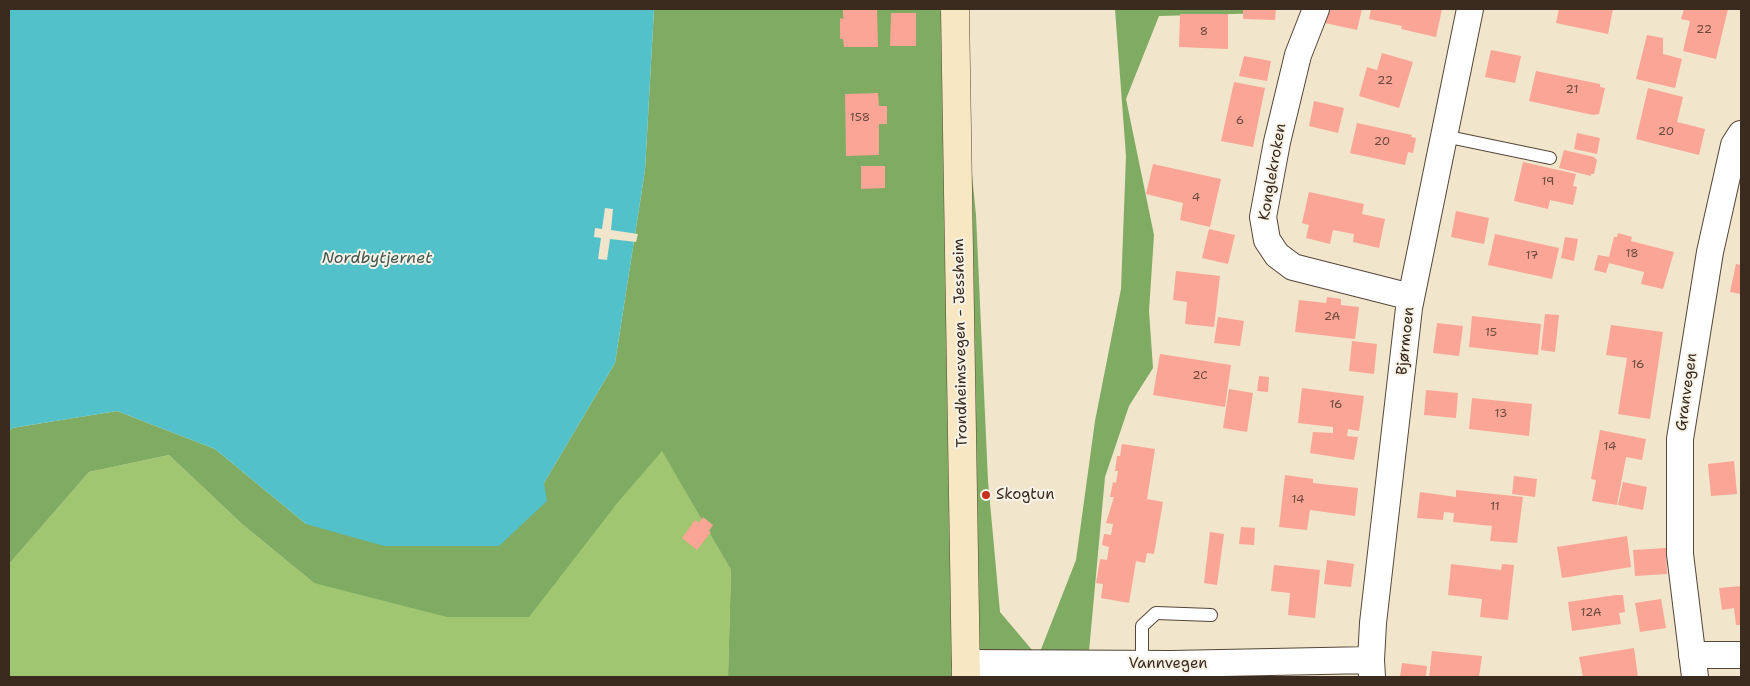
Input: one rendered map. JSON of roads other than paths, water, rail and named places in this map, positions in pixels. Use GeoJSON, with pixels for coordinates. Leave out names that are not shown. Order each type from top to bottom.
{"type":"FeatureCollection","features":[{"type":"Feature","properties":{"kind":"main road","name":"Trondheimsvegen - Jessheim"},"geometry":{"type":"LineString","coordinates":[[954,9],[965,670]]}},
{"type":"Feature","properties":{"kind":"street","name":"Konglekroken"},"geometry":{"type":"LineString","coordinates":[[1316,9],[1298,55],[1281,125],[1263,217],[1267,240],[1277,255],[1293,267],[1411,297]]}},
{"type":"Feature","properties":{"kind":"street","name":"Bjørmoen"},"geometry":{"type":"LineString","coordinates":[[1371,669],[1411,297],[1470,9]]}},
{"type":"Feature","properties":{"kind":"street","name":"Granvegen"},"geometry":{"type":"LineString","coordinates":[[1741,134],[1734,145],[1710,252],[1680,439],[1680,554],[1694,666],[1741,655]]}},
{"type":"Feature","properties":{"kind":"street","name":"Vannvegen"},"geometry":{"type":"LineString","coordinates":[[965,670],[1142,664],[1171,671],[1371,669]]}},
{"type":"Feature","properties":{"kind":"lane"},"geometry":{"type":"LineString","coordinates":[[1444,136],[1550,158]]}},
{"type":"Feature","properties":{"kind":"lane"},"geometry":{"type":"LineString","coordinates":[[1142,664],[1142,626],[1156,613],[1211,615]]}},
{"type":"Feature","properties":{"kind":"water","name":"Nordbytjernet"},"geometry":{"type":"Polygon","coordinates":[[[9,9],[654,9],[645,170],[615,363],[544,483],[547,501],[499,546],[384,546],[306,524],[215,449],[117,411],[12,428],[9,432],[9,9]]]}},
{"type":"Feature","properties":{"kind":"place","name":"Skogtun"},"geometry":{"type":"Point","coordinates":[986,495]}}]}
